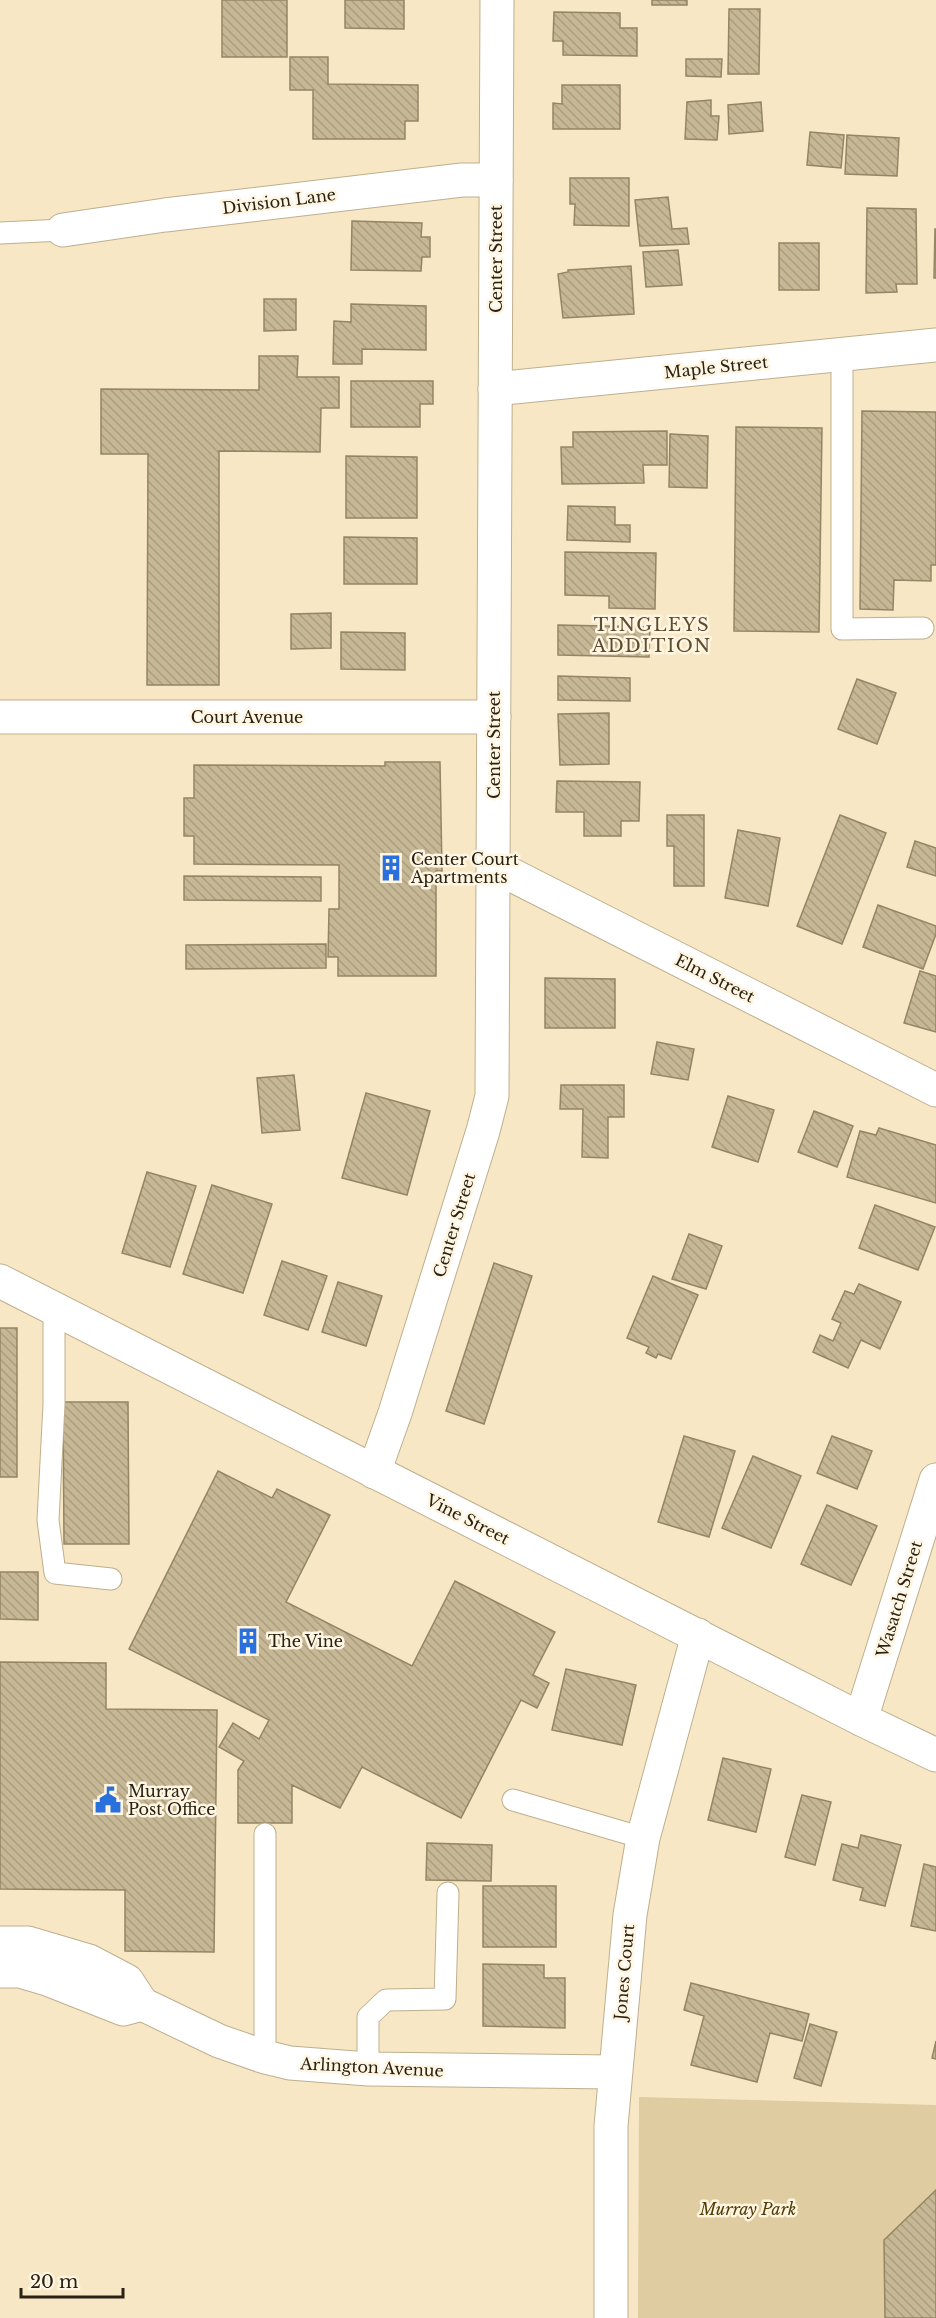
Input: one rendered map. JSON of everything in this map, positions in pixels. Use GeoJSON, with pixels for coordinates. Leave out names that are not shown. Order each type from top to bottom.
{"type":"FeatureCollection","features":[{"type":"Feature","properties":{"kind":"street","name":"Center Street"},"geometry":{"type":"LineString","coordinates":[[374,1472],[399,1402],[492,1096],[497,0]]}},
{"type":"Feature","properties":{"kind":"street","name":"Division Lane"},"geometry":{"type":"LineString","coordinates":[[63,230],[165,215],[450,181],[496,180]]}},
{"type":"Feature","properties":{"kind":"street","name":"Maple Street"},"geometry":{"type":"LineString","coordinates":[[495,389],[936,345]]}},
{"type":"Feature","properties":{"kind":"street","name":"Court Avenue"},"geometry":{"type":"LineString","coordinates":[[0,717],[159,727],[494,717]]}},
{"type":"Feature","properties":{"kind":"street","name":"Elm Street"},"geometry":{"type":"LineString","coordinates":[[494,866],[936,1090]]}},
{"type":"Feature","properties":{"kind":"street","name":"Vine Street"},"geometry":{"type":"LineString","coordinates":[[0,1281],[936,1755]]}},
{"type":"Feature","properties":{"kind":"street","name":"Wasatch Street"},"geometry":{"type":"LineString","coordinates":[[861,1719],[936,1480]]}},
{"type":"Feature","properties":{"kind":"street","name":"Jones Court"},"geometry":{"type":"LineString","coordinates":[[611,2318],[611,2126],[614,2072],[630,1915],[644,1838],[698,1635]]}},
{"type":"Feature","properties":{"kind":"street","name":"Arlington Avenue"},"geometry":{"type":"LineString","coordinates":[[0,1943],[28,1943],[89,1961],[127,1981],[142,2004],[219,2041],[265,2057],[318,2066],[368,2070],[614,2072]]}},
{"type":"Feature","properties":{"kind":"street","name":"Arlington Avenue"},"geometry":{"type":"LineString","coordinates":[[0,1971],[20,1971],[123,2009],[142,2004]]}},
{"type":"Feature","properties":{"kind":"lane"},"geometry":{"type":"LineString","coordinates":[[0,233],[63,230]]}},
{"type":"Feature","properties":{"kind":"lane"},"geometry":{"type":"LineString","coordinates":[[842,355],[842,629],[923,628]]}},
{"type":"Feature","properties":{"kind":"lane"},"geometry":{"type":"LineString","coordinates":[[54,1309],[54,1404],[48,1520],[55,1573],[111,1579]]}},
{"type":"Feature","properties":{"kind":"lane"},"geometry":{"type":"LineString","coordinates":[[513,1800],[644,1838]]}},
{"type":"Feature","properties":{"kind":"lane"},"geometry":{"type":"LineString","coordinates":[[265,1834],[265,2057]]}},
{"type":"Feature","properties":{"kind":"lane"},"geometry":{"type":"LineString","coordinates":[[368,2070],[368,2017],[386,2000],[445,1999],[448,1893]]}},
{"type":"Feature","properties":{"kind":"green space","name":"Murray Park"},"geometry":{"type":"Polygon","coordinates":[[[639,2097],[936,2105],[936,2318],[638,2318],[639,2097]]]}},
{"type":"Feature","properties":{"kind":"building"},"geometry":{"type":"Polygon","coordinates":[[[222,0],[287,0],[287,57],[222,57],[222,0]]]}},
{"type":"Feature","properties":{"kind":"building"},"geometry":{"type":"Polygon","coordinates":[[[345,0],[404,0],[404,29],[345,28],[345,0]]]}},
{"type":"Feature","properties":{"kind":"building"},"geometry":{"type":"Polygon","coordinates":[[[652,0],[687,0],[687,5],[652,5],[652,0]]]}},
{"type":"Feature","properties":{"kind":"building"},"geometry":{"type":"Polygon","coordinates":[[[729,9],[760,9],[759,74],[728,74],[729,9]]]}},
{"type":"Feature","properties":{"kind":"building"},"geometry":{"type":"Polygon","coordinates":[[[554,12],[620,13],[620,28],[637,28],[637,56],[563,55],[563,41],[553,41],[554,12]]]}},
{"type":"Feature","properties":{"kind":"building"},"geometry":{"type":"Polygon","coordinates":[[[290,57],[328,57],[328,84],[418,85],[418,121],[405,121],[405,139],[313,139],[313,90],[290,90],[290,57]]]}},
{"type":"Feature","properties":{"kind":"building"},"geometry":{"type":"Polygon","coordinates":[[[686,59],[722,59],[721,77],[686,76],[686,59]]]}},
{"type":"Feature","properties":{"kind":"building"},"geometry":{"type":"Polygon","coordinates":[[[562,85],[620,85],[620,129],[553,129],[553,103],[562,104],[562,85]]]}},
{"type":"Feature","properties":{"kind":"building"},"geometry":{"type":"Polygon","coordinates":[[[711,100],[711,116],[719,116],[717,140],[685,139],[687,102],[711,100]]]}},
{"type":"Feature","properties":{"kind":"building"},"geometry":{"type":"Polygon","coordinates":[[[761,102],[763,131],[729,134],[728,105],[761,102]]]}},
{"type":"Feature","properties":{"kind":"building"},"geometry":{"type":"Polygon","coordinates":[[[810,132],[844,135],[841,168],[807,165],[810,132]]]}},
{"type":"Feature","properties":{"kind":"building"},"geometry":{"type":"Polygon","coordinates":[[[847,135],[899,138],[897,176],[845,174],[847,135]]]}},
{"type":"Feature","properties":{"kind":"building"},"geometry":{"type":"Polygon","coordinates":[[[570,178],[629,178],[629,226],[574,225],[575,204],[570,204],[570,178]]]}},
{"type":"Feature","properties":{"kind":"building"},"geometry":{"type":"Polygon","coordinates":[[[668,197],[672,229],[687,228],[689,244],[640,246],[635,200],[668,197]]]}},
{"type":"Feature","properties":{"kind":"building"},"geometry":{"type":"Polygon","coordinates":[[[867,208],[916,209],[917,284],[896,284],[897,292],[866,293],[867,208]]]}},
{"type":"Feature","properties":{"kind":"building"},"geometry":{"type":"Polygon","coordinates":[[[352,221],[422,223],[421,237],[430,237],[430,257],[422,257],[421,271],[351,270],[352,221]]]}},
{"type":"Feature","properties":{"kind":"building"},"geometry":{"type":"Polygon","coordinates":[[[935,229],[936,278],[934,278],[935,229]]]}},
{"type":"Feature","properties":{"kind":"building"},"geometry":{"type":"Polygon","coordinates":[[[779,243],[819,243],[819,290],[779,290],[779,243]]]}},
{"type":"Feature","properties":{"kind":"building"},"geometry":{"type":"Polygon","coordinates":[[[678,250],[682,285],[646,287],[643,252],[678,250]]]}},
{"type":"Feature","properties":{"kind":"building"},"geometry":{"type":"Polygon","coordinates":[[[631,266],[634,314],[563,318],[558,274],[568,272],[568,270],[631,266]]]}},
{"type":"Feature","properties":{"kind":"building"},"geometry":{"type":"Polygon","coordinates":[[[264,299],[296,299],[296,330],[264,331],[264,299]]]}},
{"type":"Feature","properties":{"kind":"building"},"geometry":{"type":"Polygon","coordinates":[[[351,304],[426,306],[426,350],[362,349],[362,364],[333,364],[334,321],[351,322],[351,304]]]}},
{"type":"Feature","properties":{"kind":"building"},"geometry":{"type":"Polygon","coordinates":[[[259,356],[298,356],[297,377],[339,377],[339,408],[321,408],[320,452],[219,451],[219,685],[147,685],[148,454],[101,454],[101,389],[259,390],[259,356]]]}},
{"type":"Feature","properties":{"kind":"building"},"geometry":{"type":"Polygon","coordinates":[[[351,381],[433,381],[433,404],[420,404],[420,427],[351,427],[351,381]]]}},
{"type":"Feature","properties":{"kind":"building"},"geometry":{"type":"Polygon","coordinates":[[[862,411],[936,412],[936,565],[931,565],[931,581],[894,580],[893,610],[860,609],[862,411]]]}},
{"type":"Feature","properties":{"kind":"building"},"geometry":{"type":"Polygon","coordinates":[[[736,427],[822,428],[819,632],[734,631],[736,427]]]}},
{"type":"Feature","properties":{"kind":"building"},"geometry":{"type":"Polygon","coordinates":[[[667,431],[667,465],[643,465],[644,483],[562,484],[561,447],[573,447],[573,432],[667,431]]]}},
{"type":"Feature","properties":{"kind":"building"},"geometry":{"type":"Polygon","coordinates":[[[670,434],[708,436],[707,488],[669,487],[670,434]]]}},
{"type":"Feature","properties":{"kind":"building"},"geometry":{"type":"Polygon","coordinates":[[[346,456],[417,457],[417,518],[346,518],[346,456]]]}},
{"type":"Feature","properties":{"kind":"building"},"geometry":{"type":"Polygon","coordinates":[[[568,506],[615,507],[615,525],[630,525],[630,542],[567,540],[568,506]]]}},
{"type":"Feature","properties":{"kind":"building"},"geometry":{"type":"Polygon","coordinates":[[[344,537],[417,538],[417,584],[344,584],[344,537]]]}},
{"type":"Feature","properties":{"kind":"building"},"geometry":{"type":"Polygon","coordinates":[[[565,552],[656,553],[655,609],[609,608],[609,596],[565,595],[565,552]]]}},
{"type":"Feature","properties":{"kind":"building"},"geometry":{"type":"Polygon","coordinates":[[[331,613],[331,648],[291,649],[291,614],[331,613]]]}},
{"type":"Feature","properties":{"kind":"building"},"geometry":{"type":"Polygon","coordinates":[[[558,625],[650,627],[649,657],[558,655],[558,625]]]}},
{"type":"Feature","properties":{"kind":"building"},"geometry":{"type":"Polygon","coordinates":[[[341,632],[405,633],[405,670],[341,669],[341,632]]]}},
{"type":"Feature","properties":{"kind":"building"},"geometry":{"type":"Polygon","coordinates":[[[558,676],[630,678],[630,701],[558,700],[558,676]]]}},
{"type":"Feature","properties":{"kind":"building"},"geometry":{"type":"Polygon","coordinates":[[[857,679],[896,693],[877,744],[838,729],[857,679]]]}},
{"type":"Feature","properties":{"kind":"building"},"geometry":{"type":"Polygon","coordinates":[[[609,713],[609,764],[560,765],[558,714],[609,713]]]}},
{"type":"Feature","properties":{"kind":"building","name":"Center Court Apartments"},"geometry":{"type":"Polygon","coordinates":[[[385,762],[440,762],[442,871],[436,871],[436,976],[338,976],[338,957],[328,957],[329,909],[339,909],[339,865],[194,864],[194,836],[184,836],[184,798],[194,798],[194,765],[385,766],[385,762]]]}},
{"type":"Feature","properties":{"kind":"building"},"geometry":{"type":"Polygon","coordinates":[[[557,781],[640,782],[639,821],[621,821],[621,836],[584,836],[584,812],[556,812],[557,781]]]}},
{"type":"Feature","properties":{"kind":"building"},"geometry":{"type":"Polygon","coordinates":[[[667,815],[704,815],[704,886],[674,886],[674,846],[667,846],[667,815]]]}},
{"type":"Feature","properties":{"kind":"building"},"geometry":{"type":"Polygon","coordinates":[[[840,815],[886,833],[842,944],[797,926],[840,815]]]}},
{"type":"Feature","properties":{"kind":"building"},"geometry":{"type":"Polygon","coordinates":[[[738,830],[780,838],[768,906],[725,898],[738,830]]]}},
{"type":"Feature","properties":{"kind":"building"},"geometry":{"type":"Polygon","coordinates":[[[915,841],[936,848],[936,876],[907,867],[915,841]]]}},
{"type":"Feature","properties":{"kind":"building"},"geometry":{"type":"Polygon","coordinates":[[[184,876],[321,877],[321,901],[184,900],[184,876]]]}},
{"type":"Feature","properties":{"kind":"building"},"geometry":{"type":"Polygon","coordinates":[[[878,905],[936,926],[936,934],[923,969],[863,947],[878,905]]]}},
{"type":"Feature","properties":{"kind":"building"},"geometry":{"type":"Polygon","coordinates":[[[326,944],[326,968],[186,969],[186,945],[326,944]]]}},
{"type":"Feature","properties":{"kind":"building"},"geometry":{"type":"Polygon","coordinates":[[[920,971],[936,976],[936,1032],[904,1023],[920,971]]]}},
{"type":"Feature","properties":{"kind":"building"},"geometry":{"type":"Polygon","coordinates":[[[545,978],[615,979],[615,1028],[545,1028],[545,978]]]}},
{"type":"Feature","properties":{"kind":"building"},"geometry":{"type":"Polygon","coordinates":[[[657,1042],[694,1049],[688,1080],[651,1074],[657,1042]]]}},
{"type":"Feature","properties":{"kind":"building"},"geometry":{"type":"Polygon","coordinates":[[[294,1075],[300,1130],[262,1133],[257,1078],[294,1075]]]}},
{"type":"Feature","properties":{"kind":"building"},"geometry":{"type":"Polygon","coordinates":[[[561,1085],[624,1085],[624,1117],[608,1117],[608,1158],[582,1157],[583,1109],[560,1109],[561,1085]]]}},
{"type":"Feature","properties":{"kind":"building"},"geometry":{"type":"Polygon","coordinates":[[[366,1093],[430,1111],[407,1195],[342,1178],[366,1093]]]}},
{"type":"Feature","properties":{"kind":"building"},"geometry":{"type":"Polygon","coordinates":[[[728,1096],[774,1110],[758,1162],[712,1147],[728,1096]]]}},
{"type":"Feature","properties":{"kind":"building"},"geometry":{"type":"Polygon","coordinates":[[[814,1111],[853,1126],[837,1167],[798,1152],[814,1111]]]}},
{"type":"Feature","properties":{"kind":"building"},"geometry":{"type":"Polygon","coordinates":[[[879,1128],[936,1145],[936,1203],[847,1177],[860,1131],[876,1135],[879,1128]]]}},
{"type":"Feature","properties":{"kind":"building"},"geometry":{"type":"Polygon","coordinates":[[[147,1172],[196,1186],[170,1267],[122,1253],[147,1172]]]}},
{"type":"Feature","properties":{"kind":"building"},"geometry":{"type":"Polygon","coordinates":[[[212,1185],[272,1204],[243,1293],[183,1274],[212,1185]]]}},
{"type":"Feature","properties":{"kind":"building"},"geometry":{"type":"Polygon","coordinates":[[[875,1205],[935,1227],[918,1270],[859,1248],[875,1205]]]}},
{"type":"Feature","properties":{"kind":"building"},"geometry":{"type":"Polygon","coordinates":[[[689,1234],[722,1246],[706,1289],[672,1279],[689,1234]]]}},
{"type":"Feature","properties":{"kind":"building"},"geometry":{"type":"Polygon","coordinates":[[[282,1261],[327,1276],[308,1330],[264,1315],[282,1261]]]}},
{"type":"Feature","properties":{"kind":"building"},"geometry":{"type":"Polygon","coordinates":[[[494,1263],[532,1276],[484,1424],[446,1411],[494,1263]]]}},
{"type":"Feature","properties":{"kind":"building"},"geometry":{"type":"Polygon","coordinates":[[[653,1276],[698,1295],[671,1359],[658,1354],[656,1358],[646,1353],[649,1347],[627,1338],[653,1276]]]}},
{"type":"Feature","properties":{"kind":"building"},"geometry":{"type":"Polygon","coordinates":[[[338,1282],[382,1296],[366,1346],[322,1332],[338,1282]]]}},
{"type":"Feature","properties":{"kind":"building"},"geometry":{"type":"Polygon","coordinates":[[[859,1284],[901,1302],[880,1349],[861,1340],[848,1368],[813,1352],[820,1335],[833,1341],[841,1323],[832,1319],[845,1291],[854,1294],[859,1284]]]}},
{"type":"Feature","properties":{"kind":"building"},"geometry":{"type":"Polygon","coordinates":[[[0,1328],[17,1328],[17,1477],[0,1477],[0,1328]]]}},
{"type":"Feature","properties":{"kind":"building"},"geometry":{"type":"Polygon","coordinates":[[[63,1402],[128,1402],[129,1544],[64,1544],[63,1402]]]}},
{"type":"Feature","properties":{"kind":"building"},"geometry":{"type":"Polygon","coordinates":[[[684,1436],[735,1451],[709,1537],[658,1522],[684,1436]]]}},
{"type":"Feature","properties":{"kind":"building"},"geometry":{"type":"Polygon","coordinates":[[[832,1436],[872,1451],[857,1489],[817,1473],[832,1436]]]}},
{"type":"Feature","properties":{"kind":"building"},"geometry":{"type":"Polygon","coordinates":[[[753,1456],[801,1476],[771,1548],[722,1528],[753,1456]]]}},
{"type":"Feature","properties":{"kind":"building","name":"The Vine"},"geometry":{"type":"Polygon","coordinates":[[[218,1471],[272,1498],[277,1489],[330,1515],[286,1602],[412,1666],[455,1581],[555,1632],[533,1675],[549,1683],[537,1708],[521,1700],[461,1818],[362,1767],[340,1808],[292,1785],[292,1823],[238,1823],[238,1770],[244,1761],[219,1747],[233,1723],[259,1739],[269,1720],[129,1649],[218,1471]]]}},
{"type":"Feature","properties":{"kind":"building"},"geometry":{"type":"Polygon","coordinates":[[[827,1505],[877,1526],[851,1585],[801,1564],[827,1505]]]}},
{"type":"Feature","properties":{"kind":"building"},"geometry":{"type":"Polygon","coordinates":[[[0,1572],[38,1572],[38,1620],[0,1619],[0,1572]]]}},
{"type":"Feature","properties":{"kind":"building","name":"Murray Post Office"},"geometry":{"type":"Polygon","coordinates":[[[0,1662],[106,1663],[106,1709],[217,1710],[214,1952],[125,1951],[125,1890],[0,1889],[0,1662]]]}},
{"type":"Feature","properties":{"kind":"building"},"geometry":{"type":"Polygon","coordinates":[[[566,1669],[636,1685],[622,1745],[552,1730],[566,1669]]]}},
{"type":"Feature","properties":{"kind":"building"},"geometry":{"type":"Polygon","coordinates":[[[723,1758],[771,1769],[756,1832],[708,1820],[723,1758]]]}},
{"type":"Feature","properties":{"kind":"building"},"geometry":{"type":"Polygon","coordinates":[[[802,1795],[831,1802],[815,1865],[785,1857],[802,1795]]]}},
{"type":"Feature","properties":{"kind":"building"},"geometry":{"type":"Polygon","coordinates":[[[861,1835],[901,1845],[885,1906],[860,1900],[863,1888],[833,1880],[842,1844],[858,1848],[861,1835]]]}},
{"type":"Feature","properties":{"kind":"building"},"geometry":{"type":"Polygon","coordinates":[[[427,1843],[492,1845],[491,1881],[426,1880],[427,1843]]]}},
{"type":"Feature","properties":{"kind":"building"},"geometry":{"type":"Polygon","coordinates":[[[924,1864],[936,1867],[936,1931],[911,1926],[924,1864]]]}},
{"type":"Feature","properties":{"kind":"building"},"geometry":{"type":"Polygon","coordinates":[[[483,1886],[556,1886],[556,1947],[483,1947],[483,1886]]]}},
{"type":"Feature","properties":{"kind":"building"},"geometry":{"type":"Polygon","coordinates":[[[483,1964],[544,1965],[544,1978],[565,1978],[565,2028],[483,2026],[483,1964]]]}},
{"type":"Feature","properties":{"kind":"building"},"geometry":{"type":"Polygon","coordinates":[[[691,1983],[809,2014],[802,2041],[770,2033],[757,2082],[691,2065],[704,2016],[684,2010],[691,1983]]]}},
{"type":"Feature","properties":{"kind":"building"},"geometry":{"type":"Polygon","coordinates":[[[810,2024],[837,2032],[821,2086],[794,2078],[810,2024]]]}},
{"type":"Feature","properties":{"kind":"building"},"geometry":{"type":"Polygon","coordinates":[[[936,2041],[936,2059],[932,2058],[936,2041]]]}},
{"type":"Feature","properties":{"kind":"building"},"geometry":{"type":"Polygon","coordinates":[[[936,2190],[936,2318],[885,2318],[884,2240],[936,2190]]]}},
{"type":"Feature","properties":{"kind":"place","name":"Center Court Apartments"},"geometry":{"type":"Point","coordinates":[391,868]}},
{"type":"Feature","properties":{"kind":"place","name":"The Vine"},"geometry":{"type":"Point","coordinates":[248,1641]}},
{"type":"Feature","properties":{"kind":"place","name":"Murray Post Office"},"geometry":{"type":"Point","coordinates":[108,1800]}},
{"type":"Feature","properties":{"kind":"district","name":"TINGLEYS ADDITION"},"geometry":{"type":"Point","coordinates":[652,635]}}]}
